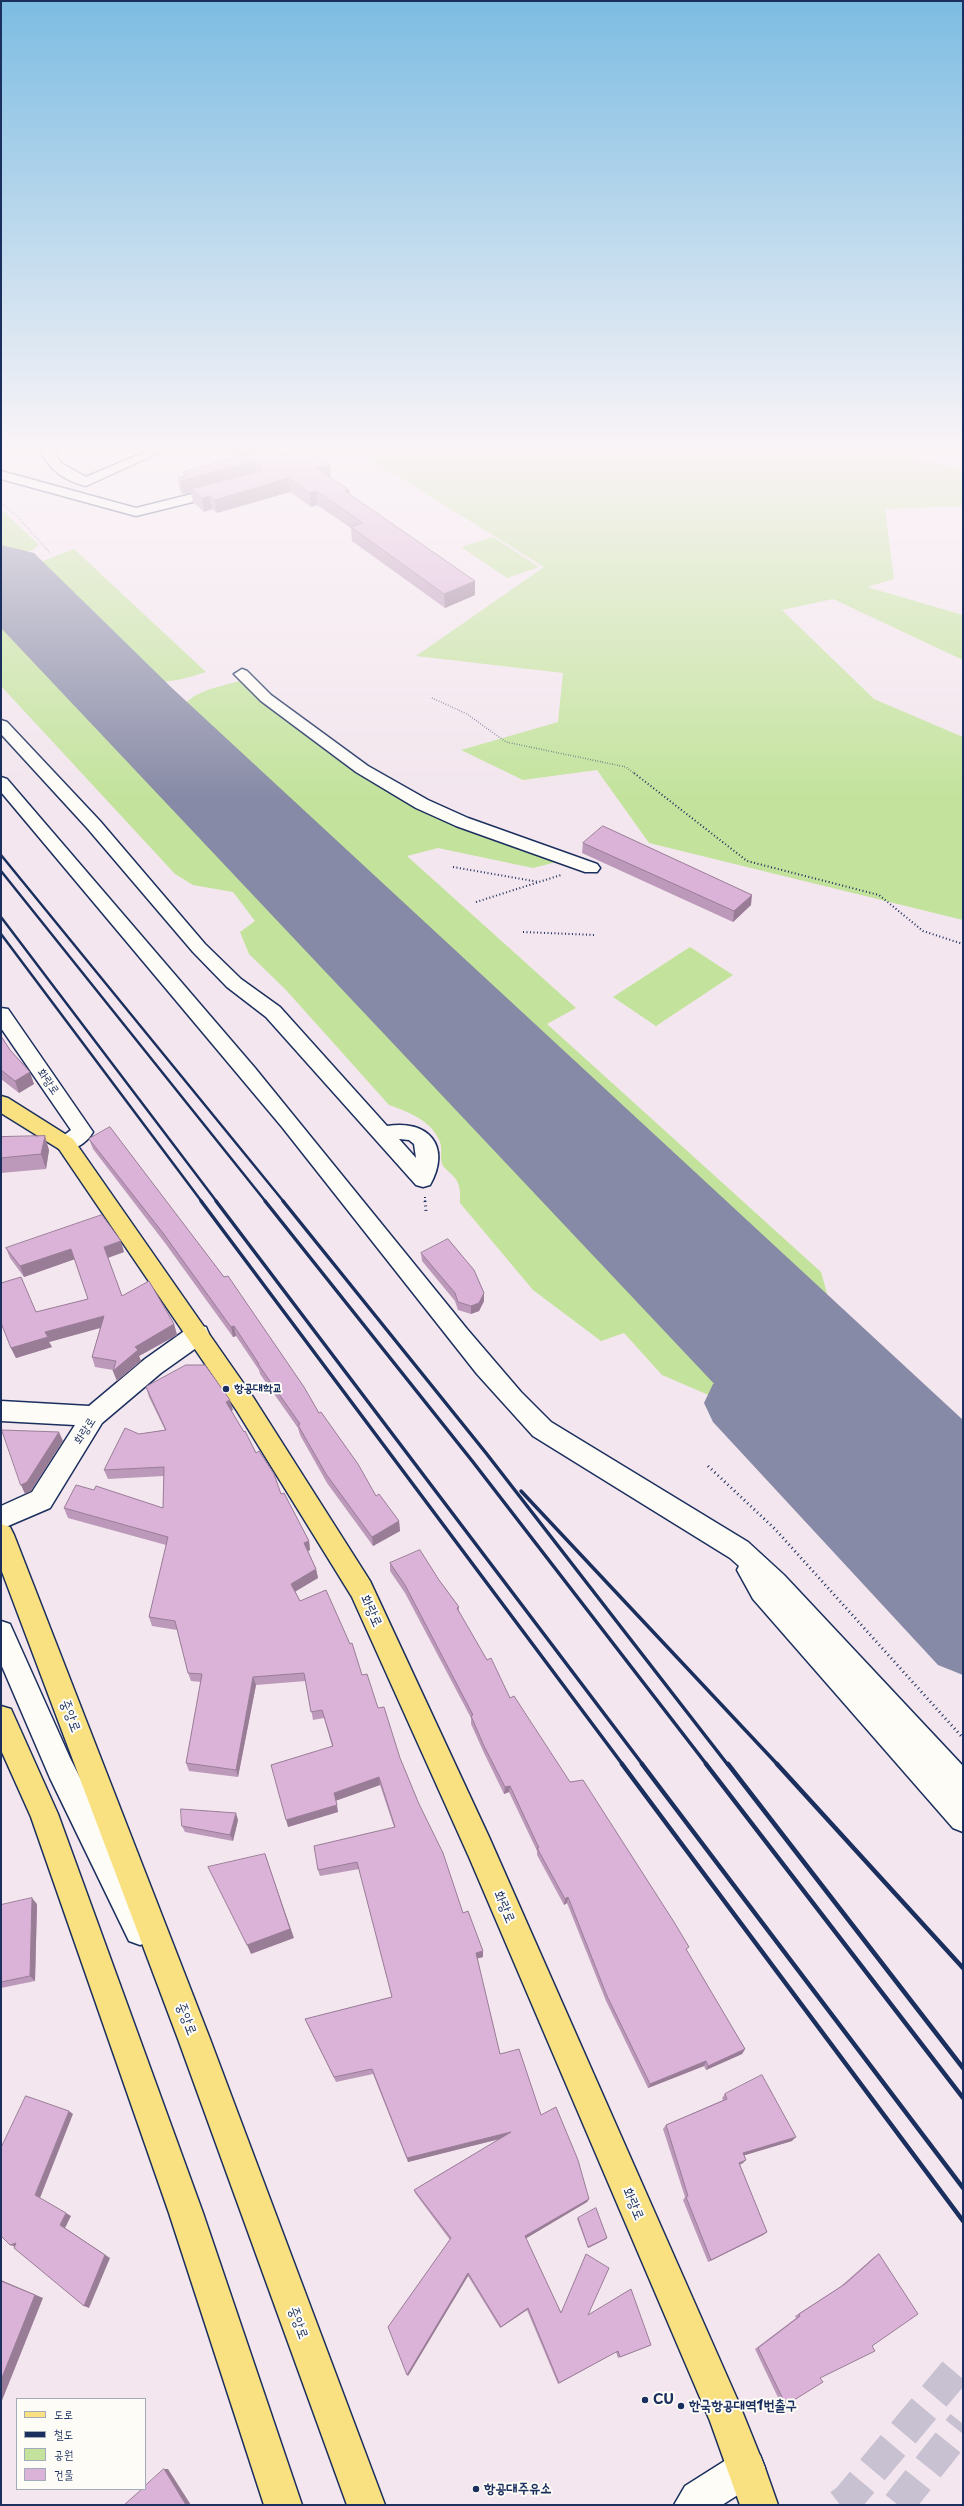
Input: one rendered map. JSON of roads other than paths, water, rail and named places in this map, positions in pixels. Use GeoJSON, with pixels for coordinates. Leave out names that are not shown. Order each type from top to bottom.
{"type":"FeatureCollection","features":[{"type":"Feature","properties":{"kind":"main road","name":"화랑로"},"geometry":{"type":"LineString","coordinates":[[1,1103],[66,1144],[245,1404],[361,1589],[479,1847],[747,2468],[759,2505]]}},
{"type":"Feature","properties":{"kind":"main road","name":"중앙로"},"geometry":{"type":"LineString","coordinates":[[1,1535],[194,2039],[366,2505]]}},
{"type":"Feature","properties":{"kind":"main road"},"geometry":{"type":"LineString","coordinates":[[1,1719],[50,1829],[186,2213],[282,2505]]}},
{"type":"Feature","properties":{"kind":"street"},"geometry":{"type":"LineString","coordinates":[[242,674],[266,698],[337,751],[362,769],[415,800],[462,822],[590,867]]}},
{"type":"Feature","properties":{"kind":"street"},"geometry":{"type":"LineString","coordinates":[[1,725],[110,842],[199,948],[234,983],[273,1012],[382,1134]]}},
{"type":"Feature","properties":{"kind":"street"},"geometry":{"type":"LineString","coordinates":[[1,782],[233,1055],[331,1173],[471,1351],[531,1418],[542,1429],[739,1550],[775,1583],[963,1787]]}},
{"type":"Feature","properties":{"kind":"street","name":"화랑로"},"geometry":{"type":"LineString","coordinates":[[1,1014],[83,1132],[66,1144]]}},
{"type":"Feature","properties":{"kind":"street","name":"화랑로"},"geometry":{"type":"LineString","coordinates":[[1,1518],[42,1500],[94,1416],[153,1366],[198,1334]]}},
{"type":"Feature","properties":{"kind":"street"},"geometry":{"type":"LineString","coordinates":[[1,1411],[94,1416]]}},
{"type":"Feature","properties":{"kind":"street"},"geometry":{"type":"LineString","coordinates":[[739,1550],[762,1591],[963,1818]]}},
{"type":"Feature","properties":{"kind":"street"},"geometry":{"type":"LineString","coordinates":[[1,1633],[60,1768],[194,2039]]}},
{"type":"Feature","properties":{"kind":"street"},"geometry":{"type":"LineString","coordinates":[[693,2505],[698,2500],[747,2468]]}},
{"type":"Feature","properties":{"kind":"tunnel"},"geometry":{"type":"LineString","coordinates":[[840,2505],[848,2499],[963,2362]]}},
{"type":"Feature","properties":{"kind":"tunnel"},"geometry":{"type":"LineString","coordinates":[[898,2505],[963,2424]]}},
{"type":"Feature","properties":{"kind":"railway"},"geometry":{"type":"LineString","coordinates":[[1,855],[284,1202]]}},
{"type":"Feature","properties":{"kind":"railway"},"geometry":{"type":"LineString","coordinates":[[1,871],[266,1202]]}},
{"type":"Feature","properties":{"kind":"railway"},"geometry":{"type":"LineString","coordinates":[[1,917],[217,1202]]}},
{"type":"Feature","properties":{"kind":"railway"},"geometry":{"type":"LineString","coordinates":[[1,934],[202,1202]]}},
{"type":"Feature","properties":{"kind":"railway"},"geometry":{"type":"LineString","coordinates":[[201,1201],[623,1765]]}},
{"type":"Feature","properties":{"kind":"railway"},"geometry":{"type":"LineString","coordinates":[[216,1201],[643,1765]]}},
{"type":"Feature","properties":{"kind":"railway"},"geometry":{"type":"LineString","coordinates":[[265,1201],[473,1462],[707,1765]]}},
{"type":"Feature","properties":{"kind":"railway"},"geometry":{"type":"LineString","coordinates":[[283,1201],[486,1453],[728,1765]]}},
{"type":"Feature","properties":{"kind":"railway"},"geometry":{"type":"LineString","coordinates":[[521,1491],[778,1765]]}},
{"type":"Feature","properties":{"kind":"railway"},"geometry":{"type":"LineString","coordinates":[[622,1764],[963,2221]]}},
{"type":"Feature","properties":{"kind":"railway"},"geometry":{"type":"LineString","coordinates":[[642,1764],[963,2188]]}},
{"type":"Feature","properties":{"kind":"railway"},"geometry":{"type":"LineString","coordinates":[[706,1764],[963,2098]]}},
{"type":"Feature","properties":{"kind":"railway"},"geometry":{"type":"LineString","coordinates":[[728,1764],[963,2068]]}},
{"type":"Feature","properties":{"kind":"railway"},"geometry":{"type":"LineString","coordinates":[[777,1764],[963,1968]]}},
{"type":"Feature","properties":{"kind":"place","name":"항공대학교"},"geometry":{"type":"Point","coordinates":[226,1389]}},
{"type":"Feature","properties":{"kind":"place","name":"CU"},"geometry":{"type":"Point","coordinates":[645,2400]}},
{"type":"Feature","properties":{"kind":"place","name":"한국항공대역1번출구"},"geometry":{"type":"Point","coordinates":[681,2406]}},
{"type":"Feature","properties":{"kind":"place","name":"항공대주유소"},"geometry":{"type":"Point","coordinates":[476,2489]}}]}
